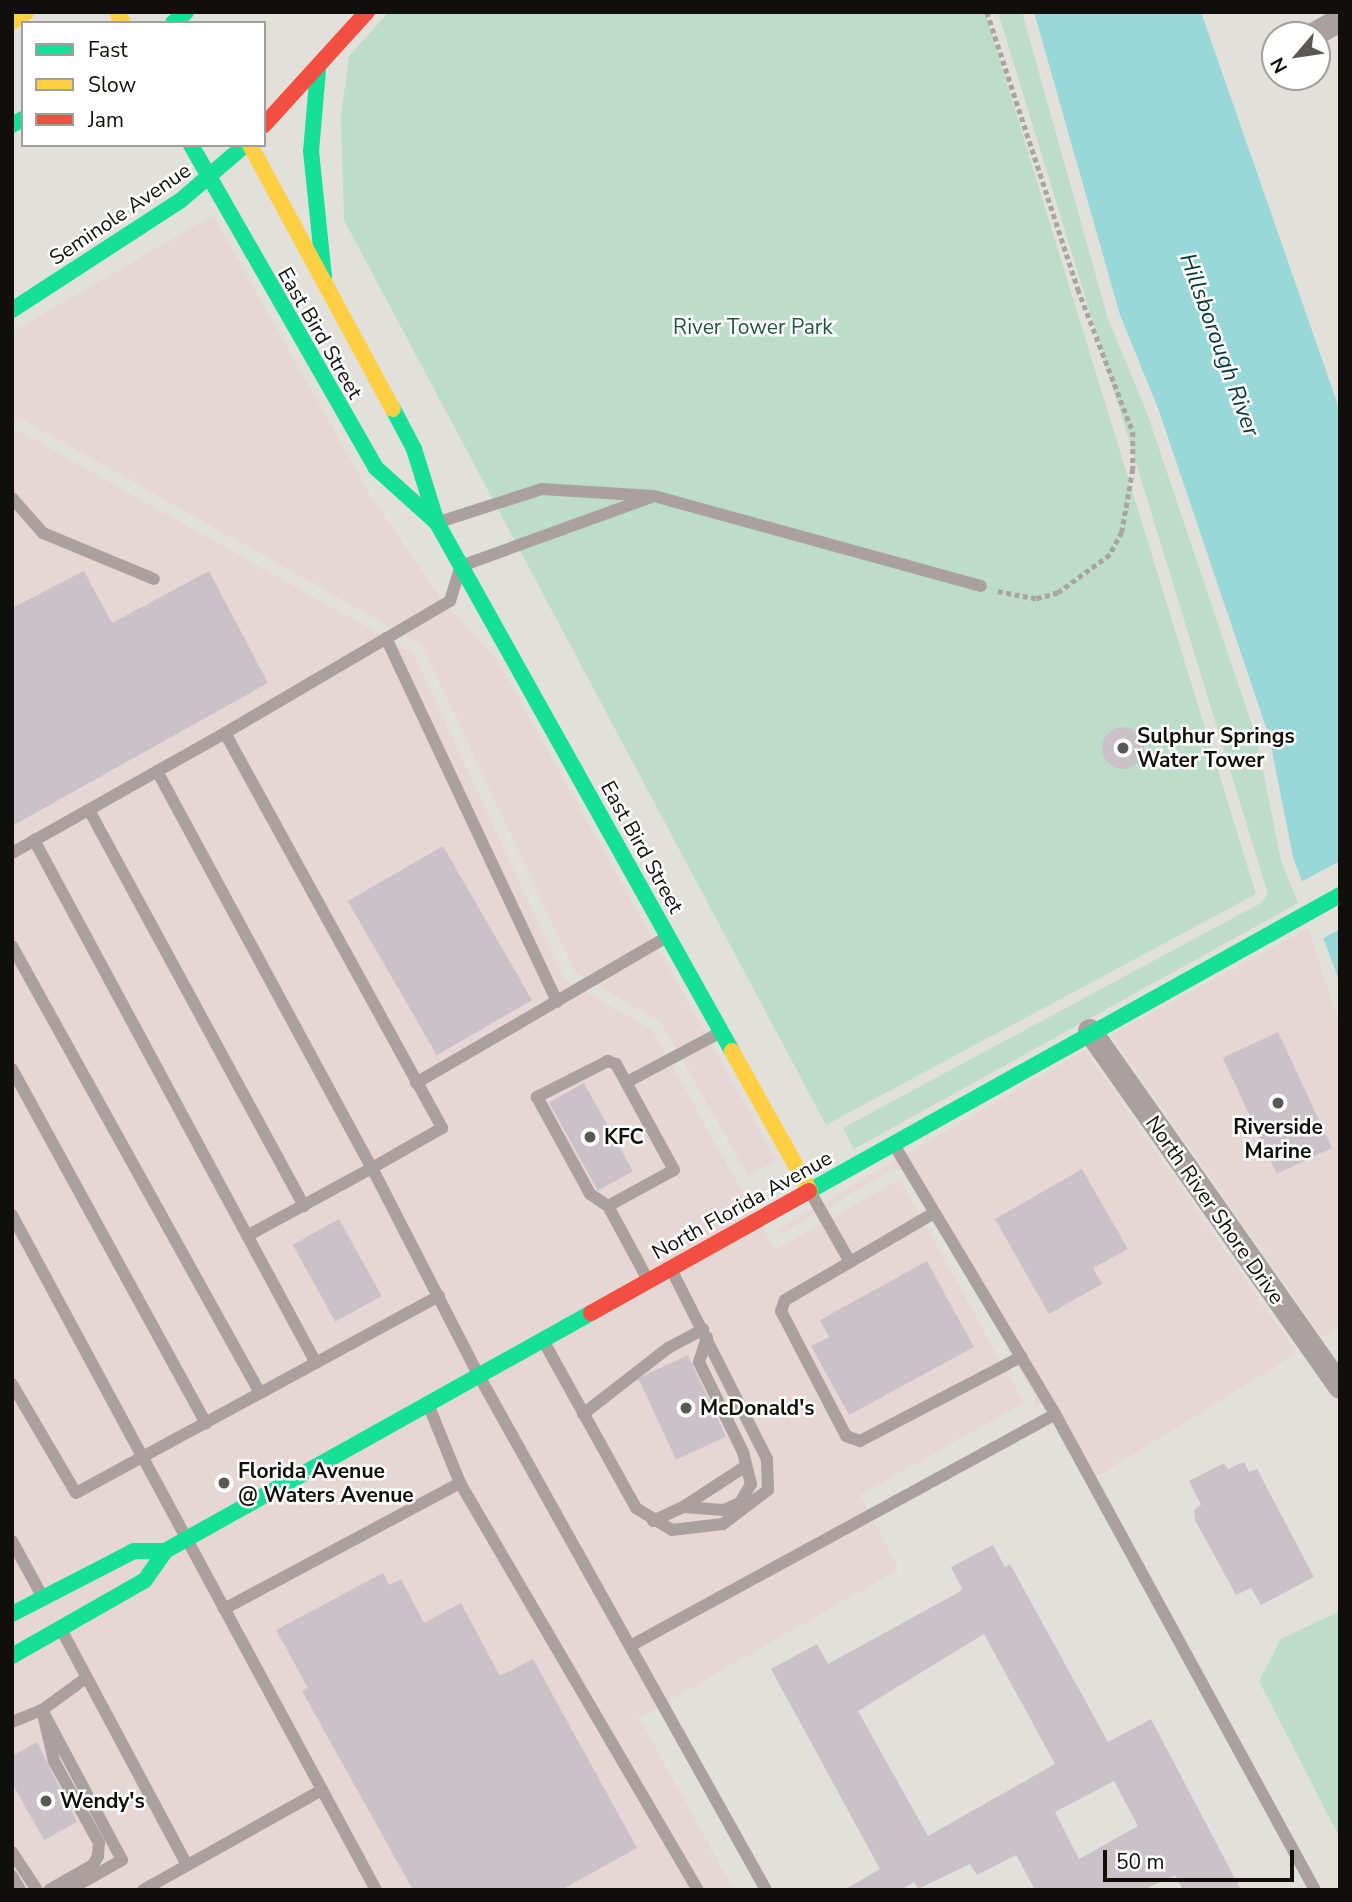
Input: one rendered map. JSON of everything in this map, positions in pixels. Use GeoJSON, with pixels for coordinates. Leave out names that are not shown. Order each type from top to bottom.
{"type":"FeatureCollection","features":[{"type":"Feature","properties":{"kind":"main road"},"geometry":{"type":"LineString","coordinates":[[266,123],[318,70],[367,12]]}},
{"type":"Feature","properties":{"kind":"main road"},"geometry":{"type":"LineString","coordinates":[[318,70],[311,152],[324,276]]}},
{"type":"Feature","properties":{"kind":"main road","name":"East Bird Street"},"geometry":{"type":"LineString","coordinates":[[192,147],[376,467],[437,523]]}},
{"type":"Feature","properties":{"kind":"main road","name":"Seminole Avenue"},"geometry":{"type":"LineString","coordinates":[[12,310],[209,178],[246,147]]}},
{"type":"Feature","properties":{"kind":"main road","name":"East Bird Street"},"geometry":{"type":"LineString","coordinates":[[249,147],[324,276],[414,449],[437,523],[810,1191]]}},
{"type":"Feature","properties":{"kind":"main road","name":"North Florida Avenue"},"geometry":{"type":"LineString","coordinates":[[12,1656],[145,1580],[165,1551],[427,1402],[894,1145],[1090,1031],[1340,895]]}},
{"type":"Feature","properties":{"kind":"main road","name":"North Florida Avenue"},"geometry":{"type":"LineString","coordinates":[[12,1614],[134,1551],[165,1551]]}},
{"type":"Feature","properties":{"kind":"street","name":"North River Shore Drive"},"geometry":{"type":"LineString","coordinates":[[1090,1031],[1340,1387]]}},
{"type":"Feature","properties":{"kind":"lane"},"geometry":{"type":"LineString","coordinates":[[437,523],[542,489],[654,496],[981,586]]}},
{"type":"Feature","properties":{"kind":"lane"},"geometry":{"type":"LineString","coordinates":[[12,853],[225,733],[450,601],[461,566],[654,496]]}},
{"type":"Feature","properties":{"kind":"lane"},"geometry":{"type":"LineString","coordinates":[[12,498],[43,533],[154,579]]}},
{"type":"Feature","properties":{"kind":"lane"},"geometry":{"type":"LineString","coordinates":[[386,638],[557,1002]]}},
{"type":"Feature","properties":{"kind":"lane"},"geometry":{"type":"LineString","coordinates":[[225,733],[442,1128],[247,1236]]}},
{"type":"Feature","properties":{"kind":"lane"},"geometry":{"type":"LineString","coordinates":[[157,771],[372,1168],[478,1374],[632,1645],[766,1890]]}},
{"type":"Feature","properties":{"kind":"lane"},"geometry":{"type":"LineString","coordinates":[[89,810],[304,1206]]}},
{"type":"Feature","properties":{"kind":"lane"},"geometry":{"type":"LineString","coordinates":[[34,840],[316,1363]]}},
{"type":"Feature","properties":{"kind":"lane"},"geometry":{"type":"LineString","coordinates":[[416,1083],[668,936]]}},
{"type":"Feature","properties":{"kind":"lane"},"geometry":{"type":"LineString","coordinates":[[12,946],[260,1393]]}},
{"type":"Feature","properties":{"kind":"lane"},"geometry":{"type":"LineString","coordinates":[[627,1082],[721,1032]]}},
{"type":"Feature","properties":{"kind":"lane"},"geometry":{"type":"LineString","coordinates":[[608,1206],[674,1170],[627,1082],[616,1064],[608,1061],[537,1097],[590,1194],[608,1206],[649,1281]]}},
{"type":"Feature","properties":{"kind":"lane"},"geometry":{"type":"LineString","coordinates":[[12,1069],[206,1423]]}},
{"type":"Feature","properties":{"kind":"lane"},"geometry":{"type":"LineString","coordinates":[[894,1145],[1055,1414],[1315,1890]]}},
{"type":"Feature","properties":{"kind":"lane"},"geometry":{"type":"LineString","coordinates":[[810,1191],[850,1262]]}},
{"type":"Feature","properties":{"kind":"lane"},"geometry":{"type":"LineString","coordinates":[[934,1213],[785,1300],[781,1311],[846,1436],[860,1441],[1021,1356]]}},
{"type":"Feature","properties":{"kind":"lane"},"geometry":{"type":"LineString","coordinates":[[12,1215],[145,1456],[186,1539],[376,1890]]}},
{"type":"Feature","properties":{"kind":"lane"},"geometry":{"type":"LineString","coordinates":[[542,1339],[626,1494],[653,1521],[672,1530],[723,1524],[768,1490],[766,1459],[758,1437],[671,1269]]}},
{"type":"Feature","properties":{"kind":"lane"},"geometry":{"type":"LineString","coordinates":[[12,1384],[18,1406],[76,1493],[439,1296]]}},
{"type":"Feature","properties":{"kind":"lane"},"geometry":{"type":"LineString","coordinates":[[583,1414],[668,1348],[705,1333]]}},
{"type":"Feature","properties":{"kind":"lane"},"geometry":{"type":"LineString","coordinates":[[683,1507],[724,1510],[740,1503],[751,1484],[747,1466],[699,1362],[705,1333]]}},
{"type":"Feature","properties":{"kind":"lane"},"geometry":{"type":"LineString","coordinates":[[427,1402],[460,1483],[698,1890]]}},
{"type":"Feature","properties":{"kind":"lane"},"geometry":{"type":"LineString","coordinates":[[632,1645],[1055,1414]]}},
{"type":"Feature","properties":{"kind":"lane"},"geometry":{"type":"LineString","coordinates":[[653,1521],[683,1507],[747,1466]]}},
{"type":"Feature","properties":{"kind":"lane"},"geometry":{"type":"LineString","coordinates":[[224,1609],[460,1483]]}},
{"type":"Feature","properties":{"kind":"lane"},"geometry":{"type":"LineString","coordinates":[[12,1541],[43,1597]]}},
{"type":"Feature","properties":{"kind":"lane"},"geometry":{"type":"LineString","coordinates":[[61,1628],[187,1865]]}},
{"type":"Feature","properties":{"kind":"lane"},"geometry":{"type":"LineString","coordinates":[[12,1722],[42,1710],[86,1678]]}},
{"type":"Feature","properties":{"kind":"lane"},"geometry":{"type":"LineString","coordinates":[[42,1710],[54,1761],[99,1843],[93,1865],[49,1890]]}},
{"type":"Feature","properties":{"kind":"lane"},"geometry":{"type":"LineString","coordinates":[[42,1710],[122,1860],[69,1890]]}},
{"type":"Feature","properties":{"kind":"lane"},"geometry":{"type":"LineString","coordinates":[[143,1890],[322,1790]]}},
{"type":"Feature","properties":{"kind":"lane"},"geometry":{"type":"LineString","coordinates":[[12,1852],[37,1890]]}},
{"type":"Feature","properties":{"kind":"lane"},"geometry":{"type":"LineString","coordinates":[[12,1876],[20,1890]]}},
{"type":"Feature","properties":{"kind":"path"},"geometry":{"type":"LineString","coordinates":[[981,586],[1036,599],[1075,585],[1110,555],[1122,532],[1133,469],[1133,432],[1078,289],[987,12]]}},
{"type":"Feature","properties":{"kind":"shaded area"},"geometry":{"type":"Polygon","coordinates":[[[213,215],[372,498],[442,600],[498,661],[776,1160],[748,1176],[661,1022],[575,972],[422,645],[22,419],[12,421],[12,332],[213,215]]]}},
{"type":"Feature","properties":{"kind":"shaded area"},"geometry":{"type":"Polygon","coordinates":[[[19,431],[413,653],[565,980],[652,1030],[775,1250],[900,1179],[1024,1403],[860,1495],[899,1569],[639,1718],[734,1890],[12,1890],[12,434],[19,431]]]}},
{"type":"Feature","properties":{"kind":"shaded area"},"geometry":{"type":"Polygon","coordinates":[[[1308,928],[1340,1026],[1340,1326],[1322,1337],[1111,1035],[1308,928]]]}},
{"type":"Feature","properties":{"kind":"shaded area"},"geometry":{"type":"Polygon","coordinates":[[[1085,1050],[1297,1353],[1095,1478],[1050,1399],[1034,1408],[1035,1397],[908,1170],[894,1169],[781,1234],[778,1229],[1085,1050]]]}},
{"type":"Feature","properties":{"kind":"green space","name":"River Tower Park"},"geometry":{"type":"Polygon","coordinates":[[[389,12],[985,12],[1256,894],[826,1125],[344,220],[341,117],[349,56],[389,12]]]}},
{"type":"Feature","properties":{"kind":"green space"},"geometry":{"type":"Polygon","coordinates":[[[998,12],[1022,12],[1108,319],[1147,413],[1257,740],[1281,861],[1298,903],[854,1149],[843,1128],[1261,903],[1268,894],[998,12]]]}},
{"type":"Feature","properties":{"kind":"green space"},"geometry":{"type":"Polygon","coordinates":[[[1340,1611],[1340,1838],[1259,1681],[1281,1639],[1340,1611]]]}},
{"type":"Feature","properties":{"kind":"water","name":"Hillsborough River"},"geometry":{"type":"Polygon","coordinates":[[[1034,12],[1201,12],[1340,411],[1340,983],[1293,857],[1269,736],[1158,408],[1120,315],[1034,12]]]}},
{"type":"Feature","properties":{"kind":"pier"},"geometry":{"type":"Polygon","coordinates":[[[1340,861],[1340,929],[1322,939],[1299,883],[1340,861]]]}},
{"type":"Feature","properties":{"kind":"building"},"geometry":{"type":"Polygon","coordinates":[[[84,571],[112,623],[209,571],[268,683],[12,826],[12,608],[84,571]]]}},
{"type":"Feature","properties":{"kind":"building","name":"Sulphur Springs Water Tower"},"geometry":{"type":"Polygon","coordinates":[[[1123,727],[1138,733],[1144,748],[1138,763],[1123,769],[1108,763],[1102,748],[1108,733],[1123,727]]]}},
{"type":"Feature","properties":{"kind":"building"},"geometry":{"type":"Polygon","coordinates":[[[443,846],[532,1000],[437,1055],[348,901],[443,846]]]}},
{"type":"Feature","properties":{"kind":"building","name":"Riverside Marine"},"geometry":{"type":"Polygon","coordinates":[[[1278,1032],[1332,1148],[1277,1174],[1223,1058],[1278,1032]]]}},
{"type":"Feature","properties":{"kind":"building","name":"KFC"},"geometry":{"type":"Polygon","coordinates":[[[584,1083],[633,1171],[598,1191],[549,1102],[584,1083]]]}},
{"type":"Feature","properties":{"kind":"building"},"geometry":{"type":"Polygon","coordinates":[[[1082,1169],[1128,1249],[1093,1268],[1102,1284],[1049,1314],[995,1219],[1082,1169]]]}},
{"type":"Feature","properties":{"kind":"building"},"geometry":{"type":"Polygon","coordinates":[[[339,1219],[382,1296],[335,1322],[293,1245],[339,1219]]]}},
{"type":"Feature","properties":{"kind":"building"},"geometry":{"type":"Polygon","coordinates":[[[927,1261],[974,1347],[849,1415],[811,1346],[829,1337],[820,1320],[927,1261]]]}},
{"type":"Feature","properties":{"kind":"building","name":"McDonald's"},"geometry":{"type":"Polygon","coordinates":[[[688,1355],[726,1437],[676,1460],[638,1378],[688,1355]]]}},
{"type":"Feature","properties":{"kind":"building"},"geometry":{"type":"Polygon","coordinates":[[[1244,1462],[1249,1472],[1257,1469],[1314,1577],[1261,1605],[1251,1588],[1236,1595],[1195,1520],[1194,1510],[1201,1505],[1189,1481],[1224,1463],[1228,1469],[1244,1462]]]}},
{"type":"Feature","properties":{"kind":"building"},"geometry":{"type":"Polygon","coordinates":[[[993,1545],[1005,1567],[1010,1564],[1108,1742],[1151,1719],[1241,1890],[1183,1890],[1175,1875],[1143,1890],[1035,1890],[1016,1855],[977,1875],[970,1864],[918,1889],[914,1882],[901,1890],[844,1890],[880,1869],[771,1669],[817,1644],[828,1664],[959,1592],[962,1589],[951,1567],[993,1545]],[[984,1634],[858,1711],[928,1836],[1055,1764],[984,1634]],[[1114,1781],[1055,1812],[1079,1859],[1138,1826],[1114,1781]]]}},
{"type":"Feature","properties":{"kind":"building"},"geometry":{"type":"Polygon","coordinates":[[[383,1573],[389,1585],[401,1579],[424,1623],[461,1603],[500,1676],[533,1659],[637,1848],[561,1890],[413,1890],[302,1691],[308,1688],[276,1630],[383,1573]]]}},
{"type":"Feature","properties":{"kind":"building","name":"Wendy's"},"geometry":{"type":"Polygon","coordinates":[[[37,1742],[77,1822],[44,1840],[12,1783],[12,1756],[37,1742]]]}},
{"type":"Feature","properties":{"kind":"traffic: fast"},"geometry":{"type":"LineString","coordinates":[[175,21],[186,12]]}},
{"type":"Feature","properties":{"kind":"traffic: fast"},"geometry":{"type":"LineString","coordinates":[[318,70],[311,151],[324,276]]}},
{"type":"Feature","properties":{"kind":"traffic: fast"},"geometry":{"type":"LineString","coordinates":[[12,125],[21,120]]}},
{"type":"Feature","properties":{"kind":"traffic: fast"},"geometry":{"type":"LineString","coordinates":[[192,147],[376,468],[437,523]]}},
{"type":"Feature","properties":{"kind":"traffic: fast"},"geometry":{"type":"LineString","coordinates":[[12,310],[180,201],[243,147]]}},
{"type":"Feature","properties":{"kind":"traffic: fast"},"geometry":{"type":"LineString","coordinates":[[393,409],[414,449],[437,523],[732,1051]]}},
{"type":"Feature","properties":{"kind":"traffic: fast"},"geometry":{"type":"LineString","coordinates":[[809,1191],[1340,895]]}},
{"type":"Feature","properties":{"kind":"traffic: fast"},"geometry":{"type":"LineString","coordinates":[[12,1656],[145,1580],[165,1551],[591,1313]]}},
{"type":"Feature","properties":{"kind":"traffic: fast"},"geometry":{"type":"LineString","coordinates":[[12,1614],[134,1551],[165,1551]]}},
{"type":"Feature","properties":{"kind":"traffic: slow"},"geometry":{"type":"LineString","coordinates":[[12,22],[27,12]]}},
{"type":"Feature","properties":{"kind":"traffic: slow"},"geometry":{"type":"LineString","coordinates":[[117,12],[122,21]]}},
{"type":"Feature","properties":{"kind":"traffic: slow"},"geometry":{"type":"LineString","coordinates":[[251,147],[393,409]]}},
{"type":"Feature","properties":{"kind":"traffic: slow"},"geometry":{"type":"LineString","coordinates":[[732,1051],[810,1191]]}},
{"type":"Feature","properties":{"kind":"traffic: jam"},"geometry":{"type":"LineString","coordinates":[[266,123],[367,12]]}},
{"type":"Feature","properties":{"kind":"traffic: jam"},"geometry":{"type":"LineString","coordinates":[[591,1313],[809,1191]]}},
{"type":"Feature","properties":{"kind":"place","name":"Sulphur Springs Water Tower"},"geometry":{"type":"Point","coordinates":[1123,748]}},
{"type":"Feature","properties":{"kind":"place","name":"Riverside Marine"},"geometry":{"type":"Point","coordinates":[1278,1103]}},
{"type":"Feature","properties":{"kind":"place","name":"KFC"},"geometry":{"type":"Point","coordinates":[590,1137]}},
{"type":"Feature","properties":{"kind":"place","name":"McDonald's"},"geometry":{"type":"Point","coordinates":[686,1408]}},
{"type":"Feature","properties":{"kind":"place","name":"Florida Avenue @ Waters Avenue"},"geometry":{"type":"Point","coordinates":[224,1483]}},
{"type":"Feature","properties":{"kind":"place","name":"Wendy's"},"geometry":{"type":"Point","coordinates":[46,1801]}}]}
